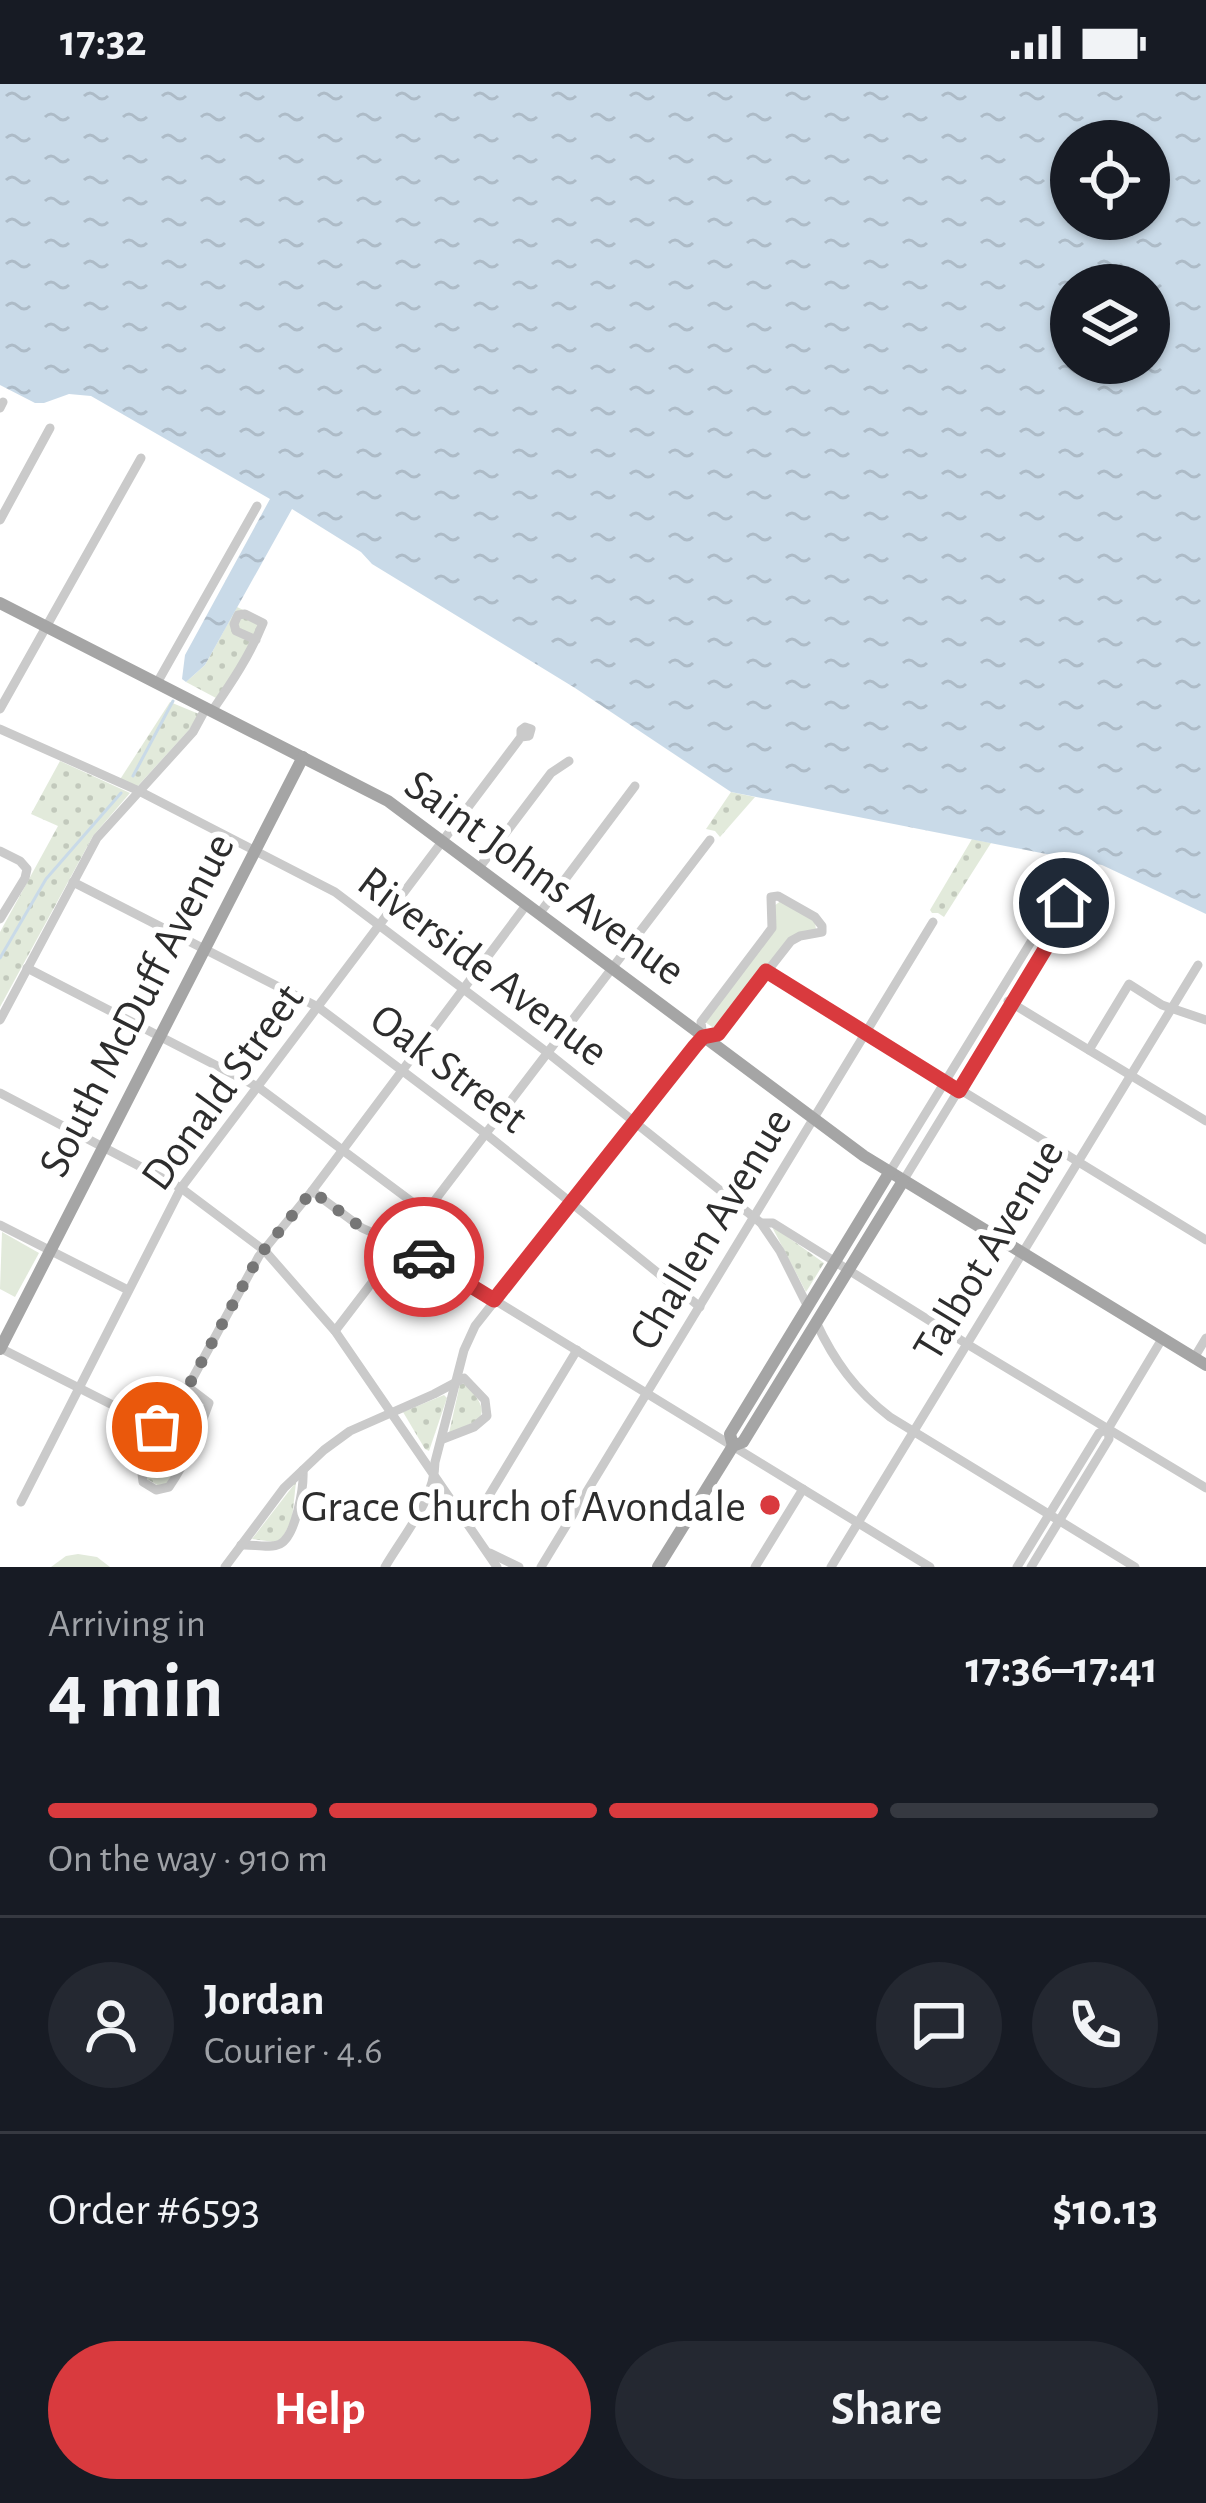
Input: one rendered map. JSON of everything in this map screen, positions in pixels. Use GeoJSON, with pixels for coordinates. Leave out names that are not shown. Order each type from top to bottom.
{"type":"FeatureCollection","features":[{"type":"Feature","properties":{"kind":"main road","name":"Saint Johns Avenue"},"geometry":{"type":"LineString","coordinates":[[0,602],[388,801],[889,1173],[1200,1361]]}},
{"type":"Feature","properties":{"kind":"main road","name":"South McDuff Avenue"},"geometry":{"type":"LineString","coordinates":[[0,1348],[303,758]]}},
{"type":"Feature","properties":{"kind":"main road"},"geometry":{"type":"LineString","coordinates":[[658,1567],[816,1324],[889,1173]]}},
{"type":"Feature","properties":{"kind":"main road"},"geometry":{"type":"LineString","coordinates":[[733,1447],[730,1434],[808,1307],[903,1181]]}},
{"type":"Feature","properties":{"kind":"street"},"geometry":{"type":"LineString","coordinates":[[0,520],[50,428]]}},
{"type":"Feature","properties":{"kind":"street"},"geometry":{"type":"LineString","coordinates":[[0,709],[141,458]]}},
{"type":"Feature","properties":{"kind":"street"},"geometry":{"type":"LineString","coordinates":[[157,683],[256,506]]}},
{"type":"Feature","properties":{"kind":"street"},"geometry":{"type":"LineString","coordinates":[[0,1020],[98,838],[193,732],[249,657],[256,640]]}},
{"type":"Feature","properties":{"kind":"street","name":"Riverside Avenue"},"geometry":{"type":"LineString","coordinates":[[0,729],[139,791],[326,887],[464,988],[758,1220],[773,1223],[1206,1488]]}},
{"type":"Feature","properties":{"kind":"street","name":"Donald Street"},"geometry":{"type":"LineString","coordinates":[[21,1502],[181,1189],[521,737]]}},
{"type":"Feature","properties":{"kind":"street"},"geometry":{"type":"LineString","coordinates":[[479,868],[550,773],[569,761]]}},
{"type":"Feature","properties":{"kind":"street"},"geometry":{"type":"LineString","coordinates":[[188,1387],[209,1403],[177,1475],[169,1487],[156,1490],[143,1482],[142,1474],[164,1431],[259,1256],[464,988],[635,786]]}},
{"type":"Feature","properties":{"kind":"street"},"geometry":{"type":"LineString","coordinates":[[335,1331],[710,839]]}},
{"type":"Feature","properties":{"kind":"street"},"geometry":{"type":"LineString","coordinates":[[0,851],[27,869],[0,919]]}},
{"type":"Feature","properties":{"kind":"street","name":"Oak Street"},"geometry":{"type":"LineString","coordinates":[[73,882],[318,1007],[486,1134],[700,1307]]}},
{"type":"Feature","properties":{"kind":"street"},"geometry":{"type":"LineString","coordinates":[[385,1567],[435,1477],[468,1340],[494,1300],[703,1037],[718,1034],[790,941],[822,932],[814,917],[778,896],[771,897],[772,928],[701,1022],[703,1037]]}},
{"type":"Feature","properties":{"kind":"street"},"geometry":{"type":"LineString","coordinates":[[889,1173],[1053,906],[1061,901],[1067,913],[903,1181]]}},
{"type":"Feature","properties":{"kind":"street","name":"Challen Avenue"},"geometry":{"type":"LineString","coordinates":[[541,1567],[758,1220],[933,922]]}},
{"type":"Feature","properties":{"kind":"street","name":"Talbot Avenue"},"geometry":{"type":"LineString","coordinates":[[831,1567],[1198,965]]}},
{"type":"Feature","properties":{"kind":"street"},"geometry":{"type":"LineString","coordinates":[[28,968],[258,1087],[427,1213]]}},
{"type":"Feature","properties":{"kind":"street"},"geometry":{"type":"LineString","coordinates":[[766,971],[1206,1240]]}},
{"type":"Feature","properties":{"kind":"street"},"geometry":{"type":"LineString","coordinates":[[1089,1050],[1129,984],[1172,1009],[1206,1020]]}},
{"type":"Feature","properties":{"kind":"street"},"geometry":{"type":"LineString","coordinates":[[998,995],[1206,1121]]}},
{"type":"Feature","properties":{"kind":"street"},"geometry":{"type":"LineString","coordinates":[[0,1093],[181,1189],[265,1251],[335,1331],[497,1567]]}},
{"type":"Feature","properties":{"kind":"street"},"geometry":{"type":"LineString","coordinates":[[312,1191],[362,1228],[494,1300],[930,1567]]}},
{"type":"Feature","properties":{"kind":"street"},"geometry":{"type":"LineString","coordinates":[[758,1220],[780,1251],[839,1366],[860,1391],[890,1417],[1135,1567]]}},
{"type":"Feature","properties":{"kind":"street"},"geometry":{"type":"LineString","coordinates":[[0,1225],[128,1290]]}},
{"type":"Feature","properties":{"kind":"street"},"geometry":{"type":"LineString","coordinates":[[1200,1361],[1206,1338]]}},
{"type":"Feature","properties":{"kind":"street"},"geometry":{"type":"LineString","coordinates":[[1031,1567],[1099,1433],[1108,1429],[1162,1339]]}},
{"type":"Feature","properties":{"kind":"street"},"geometry":{"type":"LineString","coordinates":[[0,1348],[164,1431]]}},
{"type":"Feature","properties":{"kind":"street"},"geometry":{"type":"LineString","coordinates":[[470,1527],[577,1350]]}},
{"type":"Feature","properties":{"kind":"street"},"geometry":{"type":"LineString","coordinates":[[225,1567],[284,1488],[350,1431],[464,1378],[484,1400],[487,1416],[474,1427],[442,1439]]}},
{"type":"Feature","properties":{"kind":"street"},"geometry":{"type":"LineString","coordinates":[[241,1545],[275,1546],[289,1536],[303,1470]]}},
{"type":"Feature","properties":{"kind":"street"},"geometry":{"type":"LineString","coordinates":[[755,1567],[803,1489]]}},
{"type":"Feature","properties":{"kind":"street"},"geometry":{"type":"LineString","coordinates":[[1017,1567],[1054,1519]]}},
{"type":"Feature","properties":{"kind":"street"},"geometry":{"type":"LineString","coordinates":[[486,1551],[519,1567]]}},
{"type":"Feature","properties":{"kind":"green space"},"geometry":{"type":"Polygon","coordinates":[[[237,607],[262,619],[249,650],[216,698],[186,682],[205,665],[237,607]]]}},
{"type":"Feature","properties":{"kind":"green space"},"geometry":{"type":"Polygon","coordinates":[[[170,702],[199,714],[136,788],[119,781],[170,702]]]}},
{"type":"Feature","properties":{"kind":"green space"},"geometry":{"type":"Polygon","coordinates":[[[60,761],[130,793],[93,836],[0,1007],[0,932],[58,826],[31,814],[60,761]]]}},
{"type":"Feature","properties":{"kind":"green space"},"geometry":{"type":"Polygon","coordinates":[[[731,792],[755,797],[720,837],[706,829],[731,792]]]}},
{"type":"Feature","properties":{"kind":"green space"},"geometry":{"type":"Polygon","coordinates":[[[972,839],[991,843],[944,917],[932,913],[930,910],[972,839]]]}},
{"type":"Feature","properties":{"kind":"green space"},"geometry":{"type":"Polygon","coordinates":[[[1072,859],[1095,863],[1073,901],[1052,894],[1072,859]]]}},
{"type":"Feature","properties":{"kind":"green space"},"geometry":{"type":"Polygon","coordinates":[[[782,900],[815,922],[816,930],[803,931],[718,1031],[705,1022],[776,927],[774,906],[782,900]]]}},
{"type":"Feature","properties":{"kind":"green space"},"geometry":{"type":"Polygon","coordinates":[[[771,1225],[824,1263],[806,1292],[771,1225]]]}},
{"type":"Feature","properties":{"kind":"green space"},"geometry":{"type":"Polygon","coordinates":[[[2,1232],[39,1253],[15,1297],[0,1289],[2,1232]]]}},
{"type":"Feature","properties":{"kind":"green space"},"geometry":{"type":"Polygon","coordinates":[[[460,1384],[475,1395],[481,1416],[449,1433],[460,1384]]]}},
{"type":"Feature","properties":{"kind":"green space"},"geometry":{"type":"Polygon","coordinates":[[[444,1395],[447,1398],[429,1451],[403,1412],[444,1395]]]}},
{"type":"Feature","properties":{"kind":"green space"},"geometry":{"type":"Polygon","coordinates":[[[190,1400],[203,1407],[204,1415],[166,1485],[159,1486],[146,1474],[190,1400]]]}},
{"type":"Feature","properties":{"kind":"green space"},"geometry":{"type":"Polygon","coordinates":[[[296,1482],[292,1519],[282,1539],[252,1539],[296,1482]]]}},
{"type":"Feature","properties":{"kind":"green space"},"geometry":{"type":"Polygon","coordinates":[[[78,1554],[97,1557],[110,1567],[51,1567],[78,1554]]]}},
{"type":"Feature","properties":{"kind":"water"},"geometry":{"type":"Polygon","coordinates":[[[0,84],[1206,84],[1206,914],[1102,865],[731,792],[292,509],[205,665],[186,682],[182,679],[185,655],[270,499],[91,396],[69,394],[35,403],[0,385],[0,84]]]}},
{"type":"Feature","properties":{"kind":"waterway"},"geometry":{"type":"LineString","coordinates":[[133,776],[173,701]]}},
{"type":"Feature","properties":{"kind":"waterway"},"geometry":{"type":"LineString","coordinates":[[0,958],[46,879],[121,793]]}},
{"type":"Feature","properties":{"kind":"way so far"},"geometry":{"type":"LineString","coordinates":[[157,1427],[164,1431],[259,1256],[312,1191],[362,1228],[424,1257]]}},
{"type":"Feature","properties":{"kind":"place","name":"Grace Church of Avondale"},"geometry":{"type":"Point","coordinates":[770,1505]}},
{"type":"Feature","properties":{"kind":"route"},"geometry":{"type":"LineString","coordinates":[[424,1257],[494,1300],[695,1046],[703,1037],[718,1034],[766,971],[959,1091],[1067,913],[1064,903]]}}]}
